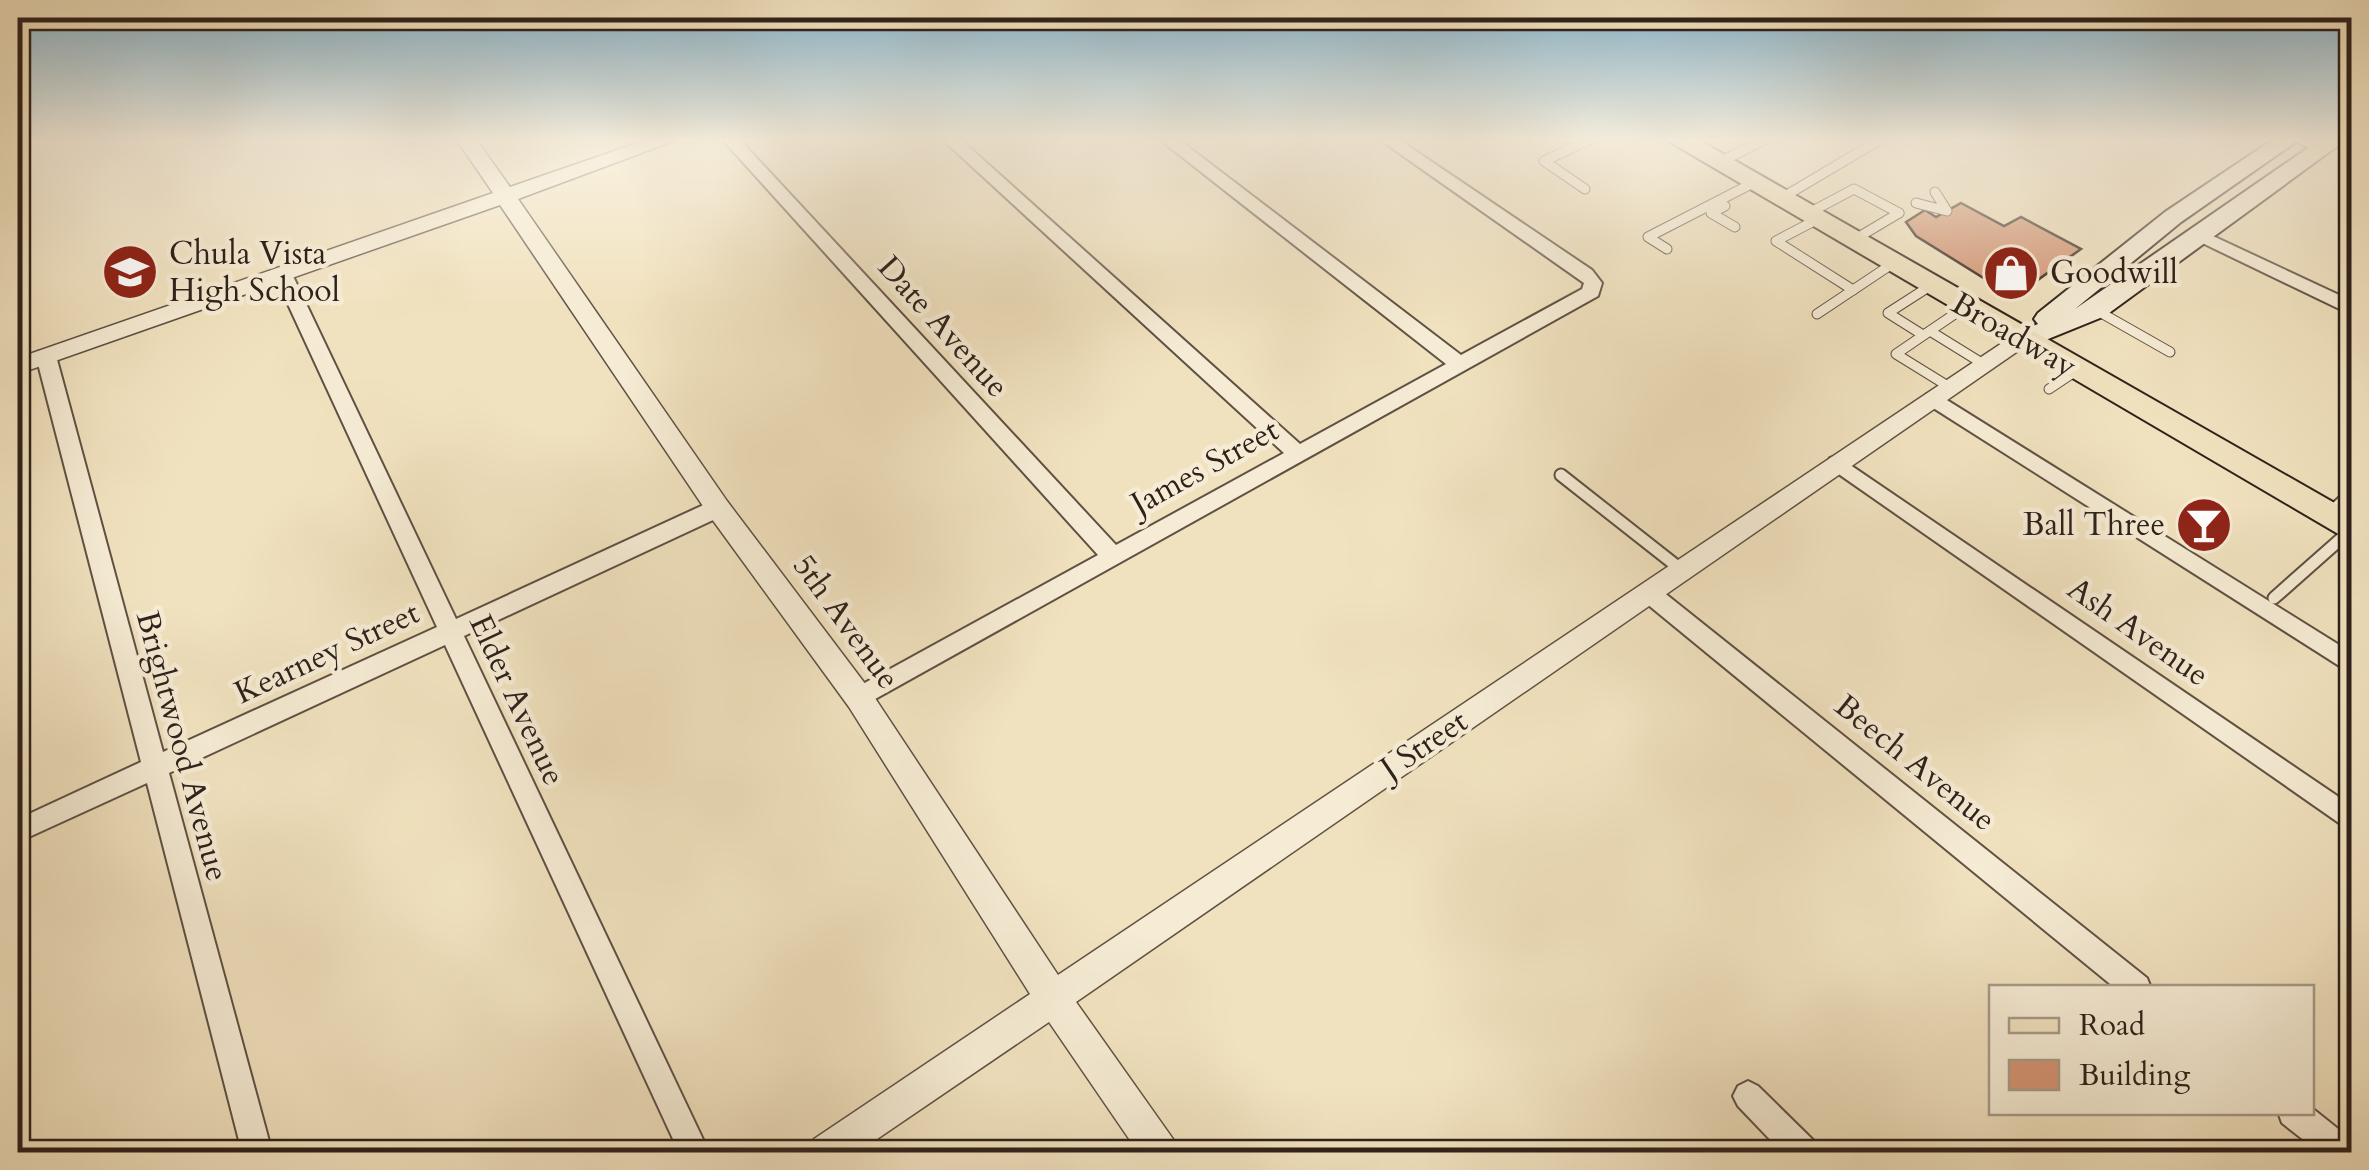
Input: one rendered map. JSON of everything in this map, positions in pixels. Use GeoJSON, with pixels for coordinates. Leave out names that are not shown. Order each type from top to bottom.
{"type":"FeatureCollection","features":[{"type":"Feature","properties":{"kind":"main road","name":"Broadway"},"geometry":{"type":"LineString","coordinates":[[1772,194],[2076,371],[2346,516]]}},
{"type":"Feature","properties":{"kind":"main road","name":"J Street"},"geometry":{"type":"LineString","coordinates":[[2022,340],[2173,217],[2208,194]]}},
{"type":"Feature","properties":{"kind":"main road","name":"J Street"},"geometry":{"type":"LineString","coordinates":[[2022,340],[2096,310],[2259,194]]}},
{"type":"Feature","properties":{"kind":"street"},"geometry":{"type":"LineString","coordinates":[[18,366],[513,194]]}},
{"type":"Feature","properties":{"kind":"street","name":"Date Avenue"},"geometry":{"type":"LineString","coordinates":[[780,194],[1112,556]]}},
{"type":"Feature","properties":{"kind":"street"},"geometry":{"type":"LineString","coordinates":[[1010,194],[1296,453]]}},
{"type":"Feature","properties":{"kind":"street"},"geometry":{"type":"LineString","coordinates":[[1239,194],[1460,365]]}},
{"type":"Feature","properties":{"kind":"street","name":"James Street"},"geometry":{"type":"LineString","coordinates":[[859,698],[1296,453],[1584,298],[1593,288],[1586,274],[1467,194]]}},
{"type":"Feature","properties":{"kind":"street","name":"5th Avenue"},"geometry":{"type":"LineString","coordinates":[[506,196],[718,508],[859,698],[1052,997],[1160,1152]]}},
{"type":"Feature","properties":{"kind":"street"},"geometry":{"type":"LineString","coordinates":[[2200,235],[2352,309]]}},
{"type":"Feature","properties":{"kind":"street","name":"Elder Avenue"},"geometry":{"type":"LineString","coordinates":[[282,274],[694,1152]]}},
{"type":"Feature","properties":{"kind":"street","name":"J Street"},"geometry":{"type":"LineString","coordinates":[[827,1152],[2022,340]]}},
{"type":"Feature","properties":{"kind":"street","name":"Brightwood Avenue"},"geometry":{"type":"LineString","coordinates":[[46,356],[257,1152]]}},
{"type":"Feature","properties":{"kind":"street"},"geometry":{"type":"LineString","coordinates":[[1942,394],[2352,665]]}},
{"type":"Feature","properties":{"kind":"street","name":"Ash Avenue"},"geometry":{"type":"LineString","coordinates":[[1837,463],[2352,821]]}},
{"type":"Feature","properties":{"kind":"street","name":"Kearney Street"},"geometry":{"type":"LineString","coordinates":[[18,831],[718,508]]}},
{"type":"Feature","properties":{"kind":"street","name":"Beech Avenue"},"geometry":{"type":"LineString","coordinates":[[1649,593],[2133,985]]}},
{"type":"Feature","properties":{"kind":"street"},"geometry":{"type":"LineString","coordinates":[[1748,1096],[1803,1152]]}},
{"type":"Feature","properties":{"kind":"street"},"geometry":{"type":"LineString","coordinates":[[2296,1115],[2342,1152]]}},
{"type":"Feature","properties":{"kind":"lane"},"geometry":{"type":"LineString","coordinates":[[1666,249],[1648,236],[1753,194]]}},
{"type":"Feature","properties":{"kind":"lane"},"geometry":{"type":"LineString","coordinates":[[1735,227],[1711,213],[1754,194]]}},
{"type":"Feature","properties":{"kind":"lane"},"geometry":{"type":"LineString","coordinates":[[1846,194],[1776,242],[1853,290]]}},
{"type":"Feature","properties":{"kind":"lane"},"geometry":{"type":"LineString","coordinates":[[1852,240],[1899,213],[1864,194]]}},
{"type":"Feature","properties":{"kind":"lane"},"geometry":{"type":"LineString","coordinates":[[1916,203],[1947,211],[1936,194]]}},
{"type":"Feature","properties":{"kind":"lane"},"geometry":{"type":"LineString","coordinates":[[1817,314],[1892,264]]}},
{"type":"Feature","properties":{"kind":"lane"},"geometry":{"type":"LineString","coordinates":[[1930,286],[1888,313],[1985,364]]}},
{"type":"Feature","properties":{"kind":"lane"},"geometry":{"type":"LineString","coordinates":[[1942,394],[1896,354],[1965,307]]}},
{"type":"Feature","properties":{"kind":"lane"},"geometry":{"type":"LineString","coordinates":[[2096,310],[2170,352]]}},
{"type":"Feature","properties":{"kind":"lane"},"geometry":{"type":"LineString","coordinates":[[2048,389],[2076,371]]}},
{"type":"Feature","properties":{"kind":"lane"},"geometry":{"type":"LineString","coordinates":[[1561,475],[1683,571]]}},
{"type":"Feature","properties":{"kind":"lane"},"geometry":{"type":"LineString","coordinates":[[2274,598],[2346,516]]}},
{"type":"Feature","properties":{"kind":"building","name":"Goodwill"},"geometry":{"type":"Polygon","coordinates":[[[1961,203],[2004,226],[2021,217],[2081,249],[2014,297],[1916,236],[1906,222],[1925,210],[1936,217],[1961,203]]]}},
{"type":"Feature","properties":{"kind":"place","name":"Chula Vista High School"},"geometry":{"type":"Point","coordinates":[130,272]}},
{"type":"Feature","properties":{"kind":"place","name":"Goodwill"},"geometry":{"type":"Point","coordinates":[2011,273]}},
{"type":"Feature","properties":{"kind":"place","name":"Ball Three"},"geometry":{"type":"Point","coordinates":[2204,525]}}]}
